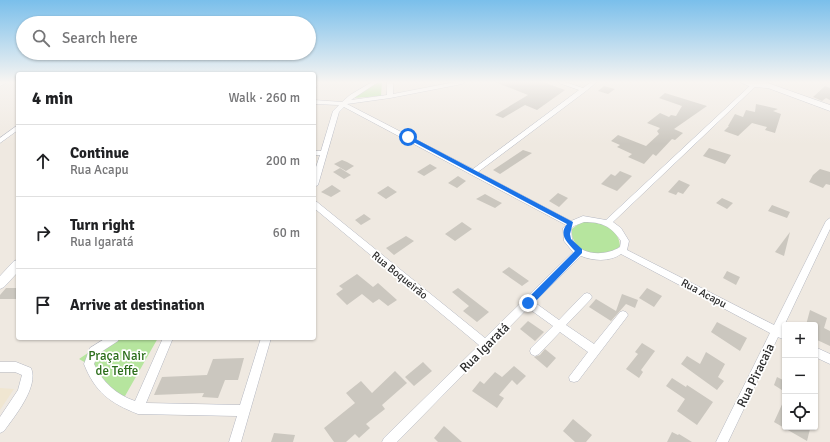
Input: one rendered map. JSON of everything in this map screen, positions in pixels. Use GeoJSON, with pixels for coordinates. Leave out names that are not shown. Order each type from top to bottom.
{"type":"FeatureCollection","features":[{"type":"Feature","properties":{"kind":"main road"},"geometry":{"type":"LineString","coordinates":[[815,103],[830,108]]}},
{"type":"Feature","properties":{"kind":"street"},"geometry":{"type":"LineString","coordinates":[[333,103],[344,103],[571,224]]}},
{"type":"Feature","properties":{"kind":"street"},"geometry":{"type":"LineString","coordinates":[[316,178],[334,116],[344,103]]}},
{"type":"Feature","properties":{"kind":"street"},"geometry":{"type":"LineString","coordinates":[[474,172],[567,103]]}},
{"type":"Feature","properties":{"kind":"street"},"geometry":{"type":"LineString","coordinates":[[607,223],[732,103]]}},
{"type":"Feature","properties":{"kind":"street"},"geometry":{"type":"LineString","coordinates":[[0,141],[16,129]]}},
{"type":"Feature","properties":{"kind":"street"},"geometry":{"type":"LineString","coordinates":[[316,153],[323,153]]}},
{"type":"Feature","properties":{"kind":"street","name":"Rua Boqueirão"},"geometry":{"type":"LineString","coordinates":[[316,209],[486,345]]}},
{"type":"Feature","properties":{"kind":"street"},"geometry":{"type":"LineString","coordinates":[[583,219],[591,219],[607,223],[621,233],[624,239],[625,245],[617,255],[599,257],[580,251],[568,240],[566,234],[567,228],[571,224],[583,219]]}},
{"type":"Feature","properties":{"kind":"street","name":"Rua Piracaia"},"geometry":{"type":"LineString","coordinates":[[722,442],[780,334],[830,221]]}},
{"type":"Feature","properties":{"kind":"street","name":"Rua Acapu"},"geometry":{"type":"LineString","coordinates":[[622,250],[780,334]]}},
{"type":"Feature","properties":{"kind":"street","name":"Rua Igaratá"},"geometry":{"type":"LineString","coordinates":[[388,442],[580,251]]}},
{"type":"Feature","properties":{"kind":"street"},"geometry":{"type":"LineString","coordinates":[[0,284],[16,266]]}},
{"type":"Feature","properties":{"kind":"street"},"geometry":{"type":"LineString","coordinates":[[536,351],[587,297]]}},
{"type":"Feature","properties":{"kind":"street"},"geometry":{"type":"LineString","coordinates":[[528,303],[595,351]]}},
{"type":"Feature","properties":{"kind":"street"},"geometry":{"type":"LineString","coordinates":[[574,377],[623,315]]}},
{"type":"Feature","properties":{"kind":"street"},"geometry":{"type":"LineString","coordinates":[[111,340],[94,351],[89,364],[98,382],[113,398],[124,404],[138,408],[244,411]]}},
{"type":"Feature","properties":{"kind":"street"},"geometry":{"type":"LineString","coordinates":[[138,408],[167,340]]}},
{"type":"Feature","properties":{"kind":"street"},"geometry":{"type":"LineString","coordinates":[[235,442],[265,340]]}},
{"type":"Feature","properties":{"kind":"street"},"geometry":{"type":"LineString","coordinates":[[818,353],[830,359]]}},
{"type":"Feature","properties":{"kind":"street"},"geometry":{"type":"LineString","coordinates":[[0,367],[23,369],[27,372],[28,378],[21,395],[0,426]]}},
{"type":"Feature","properties":{"kind":"shaded area"},"geometry":{"type":"Polygon","coordinates":[[[0,388],[14,389],[0,410],[0,388]]]}},
{"type":"Feature","properties":{"kind":"green space"},"geometry":{"type":"Polygon","coordinates":[[[589,221],[610,228],[614,231],[619,240],[620,246],[614,251],[606,254],[590,253],[582,249],[576,244],[572,229],[581,222],[589,221]]]}},
{"type":"Feature","properties":{"kind":"green space","name":"Praça Nair de Teffe"},"geometry":{"type":"Polygon","coordinates":[[[107,340],[157,340],[125,396],[111,394],[88,364],[79,359],[107,340]]]}},
{"type":"Feature","properties":{"kind":"building"},"geometry":{"type":"Polygon","coordinates":[[[515,103],[547,103],[537,110],[525,105],[503,118],[495,115],[515,103]]]}},
{"type":"Feature","properties":{"kind":"building"},"geometry":{"type":"Polygon","coordinates":[[[672,103],[696,103],[707,106],[674,129],[683,133],[675,140],[672,139],[656,156],[653,154],[644,164],[628,157],[632,154],[617,147],[620,145],[611,141],[618,135],[646,146],[659,134],[657,131],[660,128],[647,123],[660,113],[669,117],[671,115],[676,116],[682,106],[672,103]]]}},
{"type":"Feature","properties":{"kind":"building"},"geometry":{"type":"Polygon","coordinates":[[[756,104],[778,109],[773,111],[781,114],[775,133],[765,130],[767,127],[752,123],[738,136],[724,131],[729,126],[735,114],[743,117],[746,110],[755,112],[756,104]]]}},
{"type":"Feature","properties":{"kind":"building"},"geometry":{"type":"Polygon","coordinates":[[[709,148],[731,155],[725,164],[703,156],[709,148]]]}},
{"type":"Feature","properties":{"kind":"building"},"geometry":{"type":"Polygon","coordinates":[[[523,150],[532,153],[500,174],[493,170],[523,150]]]}},
{"type":"Feature","properties":{"kind":"building"},"geometry":{"type":"Polygon","coordinates":[[[342,160],[354,166],[346,171],[334,164],[342,160]]]}},
{"type":"Feature","properties":{"kind":"building"},"geometry":{"type":"Polygon","coordinates":[[[430,164],[437,168],[424,176],[417,172],[430,164]]]}},
{"type":"Feature","properties":{"kind":"building"},"geometry":{"type":"Polygon","coordinates":[[[340,168],[351,175],[344,179],[333,172],[340,168]]]}},
{"type":"Feature","properties":{"kind":"building"},"geometry":{"type":"Polygon","coordinates":[[[820,169],[830,172],[830,185],[826,184],[823,188],[809,182],[813,175],[820,169]]]}},
{"type":"Feature","properties":{"kind":"building"},"geometry":{"type":"Polygon","coordinates":[[[620,171],[632,176],[617,191],[601,184],[611,174],[615,176],[620,171]]]}},
{"type":"Feature","properties":{"kind":"building"},"geometry":{"type":"Polygon","coordinates":[[[458,176],[466,181],[457,188],[448,183],[458,176]]]}},
{"type":"Feature","properties":{"kind":"building"},"geometry":{"type":"Polygon","coordinates":[[[679,180],[690,185],[683,194],[678,192],[676,195],[668,192],[679,180]]]}},
{"type":"Feature","properties":{"kind":"building"},"geometry":{"type":"Polygon","coordinates":[[[332,185],[341,191],[331,197],[321,192],[332,185]]]}},
{"type":"Feature","properties":{"kind":"building"},"geometry":{"type":"Polygon","coordinates":[[[388,186],[397,192],[386,199],[377,193],[388,186]]]}},
{"type":"Feature","properties":{"kind":"building"},"geometry":{"type":"Polygon","coordinates":[[[558,193],[568,198],[559,207],[549,201],[558,193]]]}},
{"type":"Feature","properties":{"kind":"building"},"geometry":{"type":"Polygon","coordinates":[[[485,194],[502,203],[495,208],[476,199],[485,194]]]}},
{"type":"Feature","properties":{"kind":"building"},"geometry":{"type":"Polygon","coordinates":[[[722,198],[733,203],[727,209],[716,203],[722,198]]]}},
{"type":"Feature","properties":{"kind":"building"},"geometry":{"type":"Polygon","coordinates":[[[772,205],[790,212],[787,218],[768,211],[772,205]]]}},
{"type":"Feature","properties":{"kind":"building"},"geometry":{"type":"Polygon","coordinates":[[[364,214],[371,219],[361,225],[355,220],[364,214]]]}},
{"type":"Feature","properties":{"kind":"building"},"geometry":{"type":"Polygon","coordinates":[[[462,222],[472,229],[455,241],[445,234],[462,222]]]}},
{"type":"Feature","properties":{"kind":"building"},"geometry":{"type":"Polygon","coordinates":[[[790,232],[784,256],[775,252],[790,232]]]}},
{"type":"Feature","properties":{"kind":"building"},"geometry":{"type":"Polygon","coordinates":[[[406,236],[414,241],[394,255],[386,248],[406,236]]]}},
{"type":"Feature","properties":{"kind":"building"},"geometry":{"type":"Polygon","coordinates":[[[509,267],[529,281],[522,286],[502,272],[509,267]]]}},
{"type":"Feature","properties":{"kind":"building"},"geometry":{"type":"Polygon","coordinates":[[[727,271],[740,277],[736,285],[723,278],[727,271]]]}},
{"type":"Feature","properties":{"kind":"building"},"geometry":{"type":"Polygon","coordinates":[[[357,274],[373,287],[378,283],[397,300],[388,306],[379,299],[373,303],[362,294],[347,305],[336,294],[343,289],[339,286],[357,274]]]}},
{"type":"Feature","properties":{"kind":"building"},"geometry":{"type":"Polygon","coordinates":[[[6,288],[16,288],[16,299],[0,299],[0,295],[6,288]]]}},
{"type":"Feature","properties":{"kind":"building"},"geometry":{"type":"Polygon","coordinates":[[[458,288],[489,312],[477,322],[463,311],[469,306],[452,292],[458,288]]]}},
{"type":"Feature","properties":{"kind":"building"},"geometry":{"type":"Polygon","coordinates":[[[647,288],[662,296],[654,307],[639,298],[647,288]]]}},
{"type":"Feature","properties":{"kind":"building"},"geometry":{"type":"Polygon","coordinates":[[[622,294],[638,300],[635,308],[626,304],[611,321],[589,307],[596,299],[616,311],[622,294]]]}},
{"type":"Feature","properties":{"kind":"building"},"geometry":{"type":"Polygon","coordinates":[[[810,310],[827,318],[824,328],[830,331],[830,346],[818,340],[818,322],[807,322],[810,310]]]}},
{"type":"Feature","properties":{"kind":"building"},"geometry":{"type":"Polygon","coordinates":[[[528,321],[544,332],[535,341],[520,329],[528,321]]]}},
{"type":"Feature","properties":{"kind":"building"},"geometry":{"type":"Polygon","coordinates":[[[717,322],[747,338],[740,351],[711,332],[717,322]]]}},
{"type":"Feature","properties":{"kind":"building"},"geometry":{"type":"Polygon","coordinates":[[[642,343],[655,351],[641,370],[643,372],[639,378],[626,369],[638,354],[635,352],[642,343]]]}},
{"type":"Feature","properties":{"kind":"building"},"geometry":{"type":"Polygon","coordinates":[[[545,349],[556,358],[547,368],[534,357],[540,355],[545,349]]]}},
{"type":"Feature","properties":{"kind":"building"},"geometry":{"type":"Polygon","coordinates":[[[706,352],[725,364],[718,377],[724,381],[717,390],[681,364],[687,356],[700,364],[706,352]]]}},
{"type":"Feature","properties":{"kind":"building"},"geometry":{"type":"Polygon","coordinates":[[[244,358],[238,380],[225,380],[218,398],[202,397],[204,393],[154,395],[162,377],[207,375],[213,359],[244,358]]]}},
{"type":"Feature","properties":{"kind":"building"},"geometry":{"type":"Polygon","coordinates":[[[423,362],[432,371],[414,386],[405,377],[423,362]]]}},
{"type":"Feature","properties":{"kind":"building"},"geometry":{"type":"Polygon","coordinates":[[[514,366],[526,376],[517,385],[512,380],[499,395],[504,398],[497,408],[472,391],[480,381],[484,384],[495,372],[502,377],[514,366]]]}},
{"type":"Feature","properties":{"kind":"building"},"geometry":{"type":"Polygon","coordinates":[[[395,371],[407,383],[382,405],[385,409],[366,424],[370,428],[359,438],[355,434],[346,442],[334,442],[324,428],[355,403],[346,393],[361,381],[372,393],[395,371]]]}},
{"type":"Feature","properties":{"kind":"building"},"geometry":{"type":"Polygon","coordinates":[[[777,377],[782,380],[782,390],[774,385],[777,377]]]}},
{"type":"Feature","properties":{"kind":"building"},"geometry":{"type":"Polygon","coordinates":[[[672,378],[686,387],[687,385],[713,402],[697,425],[677,411],[685,399],[666,386],[672,378]]]}},
{"type":"Feature","properties":{"kind":"building"},"geometry":{"type":"Polygon","coordinates":[[[782,404],[782,427],[774,422],[782,404]]]}},
{"type":"Feature","properties":{"kind":"building"},"geometry":{"type":"Polygon","coordinates":[[[573,419],[592,435],[586,442],[575,442],[563,431],[573,419]]]}},
{"type":"Feature","properties":{"kind":"building"},"geometry":{"type":"Polygon","coordinates":[[[444,426],[462,442],[438,442],[434,438],[444,426]]]}},
{"type":"Feature","properties":{"kind":"building"},"geometry":{"type":"Polygon","coordinates":[[[788,430],[810,430],[807,441],[788,430]]]}},
{"type":"Feature","properties":{"kind":"building"},"geometry":{"type":"Polygon","coordinates":[[[672,432],[678,435],[679,434],[692,442],[667,442],[672,432]]]}},
{"type":"Feature","properties":{"kind":"building"},"geometry":{"type":"Polygon","coordinates":[[[274,433],[295,435],[293,442],[271,442],[274,433]]]}},
{"type":"Feature","properties":{"kind":"route"},"geometry":{"type":"LineString","coordinates":[[408,137],[571,224],[567,228],[566,234],[568,240],[580,251],[528,303]]}}]}
